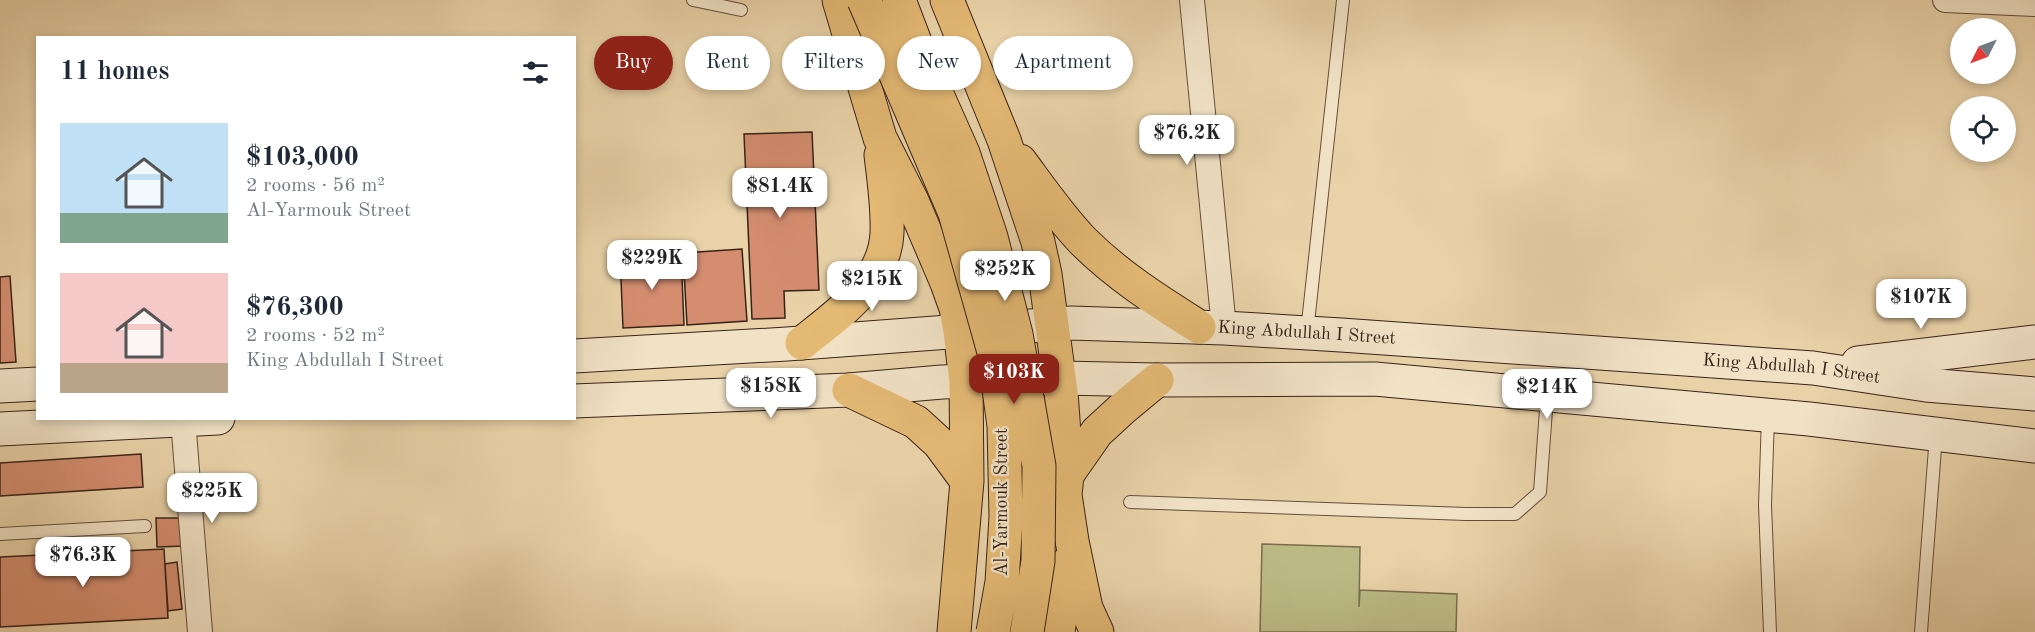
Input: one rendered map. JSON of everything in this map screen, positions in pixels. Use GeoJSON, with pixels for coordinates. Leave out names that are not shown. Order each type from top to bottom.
{"type":"FeatureCollection","features":[{"type":"Feature","properties":{"kind":"highway"},"geometry":{"type":"LineString","coordinates":[[839,0],[880,138],[912,201],[956,308],[966,381],[967,481],[954,632]]}},
{"type":"Feature","properties":{"kind":"highway","name":"Al-Yarmouk Street"},"geometry":{"type":"LineString","coordinates":[[864,0],[955,213],[994,352],[1004,426],[1006,517],[1002,582],[993,632]]}},
{"type":"Feature","properties":{"kind":"highway","name":"Al-Yarmouk Street"},"geometry":{"type":"LineString","coordinates":[[899,0],[923,63],[963,153],[991,237],[1016,334],[1040,466],[1038,561],[1027,632]]}},
{"type":"Feature","properties":{"kind":"highway"},"geometry":{"type":"LineString","coordinates":[[947,0],[1005,140],[1038,242],[1054,324],[1067,475],[1065,495],[1072,542],[1086,608],[1097,632]]}},
{"type":"Feature","properties":{"kind":"highway"},"geometry":{"type":"LineString","coordinates":[[802,344],[852,301],[869,282],[882,258],[887,236],[880,138]]}},
{"type":"Feature","properties":{"kind":"highway"},"geometry":{"type":"LineString","coordinates":[[1005,140],[1082,240],[1106,263],[1138,289],[1212,327]]}},
{"type":"Feature","properties":{"kind":"highway"},"geometry":{"type":"LineString","coordinates":[[947,283],[975,306],[990,310],[1005,310],[1020,303],[1045,274]]}},
{"type":"Feature","properties":{"kind":"highway"},"geometry":{"type":"LineString","coordinates":[[1067,475],[1097,432],[1157,380]]}},
{"type":"Feature","properties":{"kind":"highway"},"geometry":{"type":"LineString","coordinates":[[849,390],[910,419],[929,432],[967,481]]}},
{"type":"Feature","properties":{"kind":"highway"},"geometry":{"type":"LineString","coordinates":[[1058,632],[1072,542]]}},
{"type":"Feature","properties":{"kind":"main road","name":"King Abdullah I Street"},"geometry":{"type":"LineString","coordinates":[[576,356],[802,344],[1071,323],[1212,327],[1813,368],[1926,385],[2035,394]]}},
{"type":"Feature","properties":{"kind":"main road"},"geometry":{"type":"LineString","coordinates":[[1813,368],[2035,342]]}},
{"type":"Feature","properties":{"kind":"main road"},"geometry":{"type":"LineString","coordinates":[[576,401],[849,390],[966,381],[1060,378],[1375,379],[1768,416],[2035,446]]}},
{"type":"Feature","properties":{"kind":"main road"},"geometry":{"type":"LineString","coordinates":[[0,386],[36,384]]}},
{"type":"Feature","properties":{"kind":"main road"},"geometry":{"type":"LineString","coordinates":[[0,429],[183,420]]}},
{"type":"Feature","properties":{"kind":"street"},"geometry":{"type":"LineString","coordinates":[[1192,0],[1212,327]]}},
{"type":"Feature","properties":{"kind":"street"},"geometry":{"type":"LineString","coordinates":[[1945,0],[2035,4]]}},
{"type":"Feature","properties":{"kind":"street"},"geometry":{"type":"LineString","coordinates":[[183,420],[200,632]]}},
{"type":"Feature","properties":{"kind":"lane"},"geometry":{"type":"LineString","coordinates":[[693,0],[741,10]]}},
{"type":"Feature","properties":{"kind":"lane"},"geometry":{"type":"LineString","coordinates":[[1306,333],[1342,0]]}},
{"type":"Feature","properties":{"kind":"lane"},"geometry":{"type":"LineString","coordinates":[[1130,502],[1515,514],[1540,492],[1547,395]]}},
{"type":"Feature","properties":{"kind":"lane"},"geometry":{"type":"LineString","coordinates":[[1768,416],[1765,506],[1770,632]]}},
{"type":"Feature","properties":{"kind":"lane"},"geometry":{"type":"LineString","coordinates":[[1921,632],[1936,434]]}},
{"type":"Feature","properties":{"kind":"lane"},"geometry":{"type":"LineString","coordinates":[[0,534],[145,526]]}},
{"type":"Feature","properties":{"kind":"shaded area"},"geometry":{"type":"Polygon","coordinates":[[[1262,544],[1360,547],[1359,607],[1360,590],[1457,594],[1456,632],[1260,632],[1262,544]]]}},
{"type":"Feature","properties":{"kind":"building"},"geometry":{"type":"Polygon","coordinates":[[[812,132],[819,290],[784,291],[785,318],[752,319],[744,134],[812,132]]]}},
{"type":"Feature","properties":{"kind":"building"},"geometry":{"type":"Polygon","coordinates":[[[742,249],[747,321],[687,325],[683,253],[742,249]]]}},
{"type":"Feature","properties":{"kind":"building"},"geometry":{"type":"Polygon","coordinates":[[[681,254],[684,325],[623,328],[620,256],[681,254]]]}},
{"type":"Feature","properties":{"kind":"building"},"geometry":{"type":"Polygon","coordinates":[[[10,276],[16,362],[0,363],[0,277],[10,276]]]}},
{"type":"Feature","properties":{"kind":"building"},"geometry":{"type":"Polygon","coordinates":[[[141,454],[143,487],[0,496],[0,463],[141,454]]]}},
{"type":"Feature","properties":{"kind":"building"},"geometry":{"type":"Polygon","coordinates":[[[156,518],[184,518],[185,546],[157,547],[156,518]]]}},
{"type":"Feature","properties":{"kind":"building"},"geometry":{"type":"Polygon","coordinates":[[[164,549],[168,618],[0,627],[0,557],[164,549]]]}},
{"type":"Feature","properties":{"kind":"building"},"geometry":{"type":"Polygon","coordinates":[[[177,562],[182,609],[168,611],[165,564],[177,562]]]}}]}
